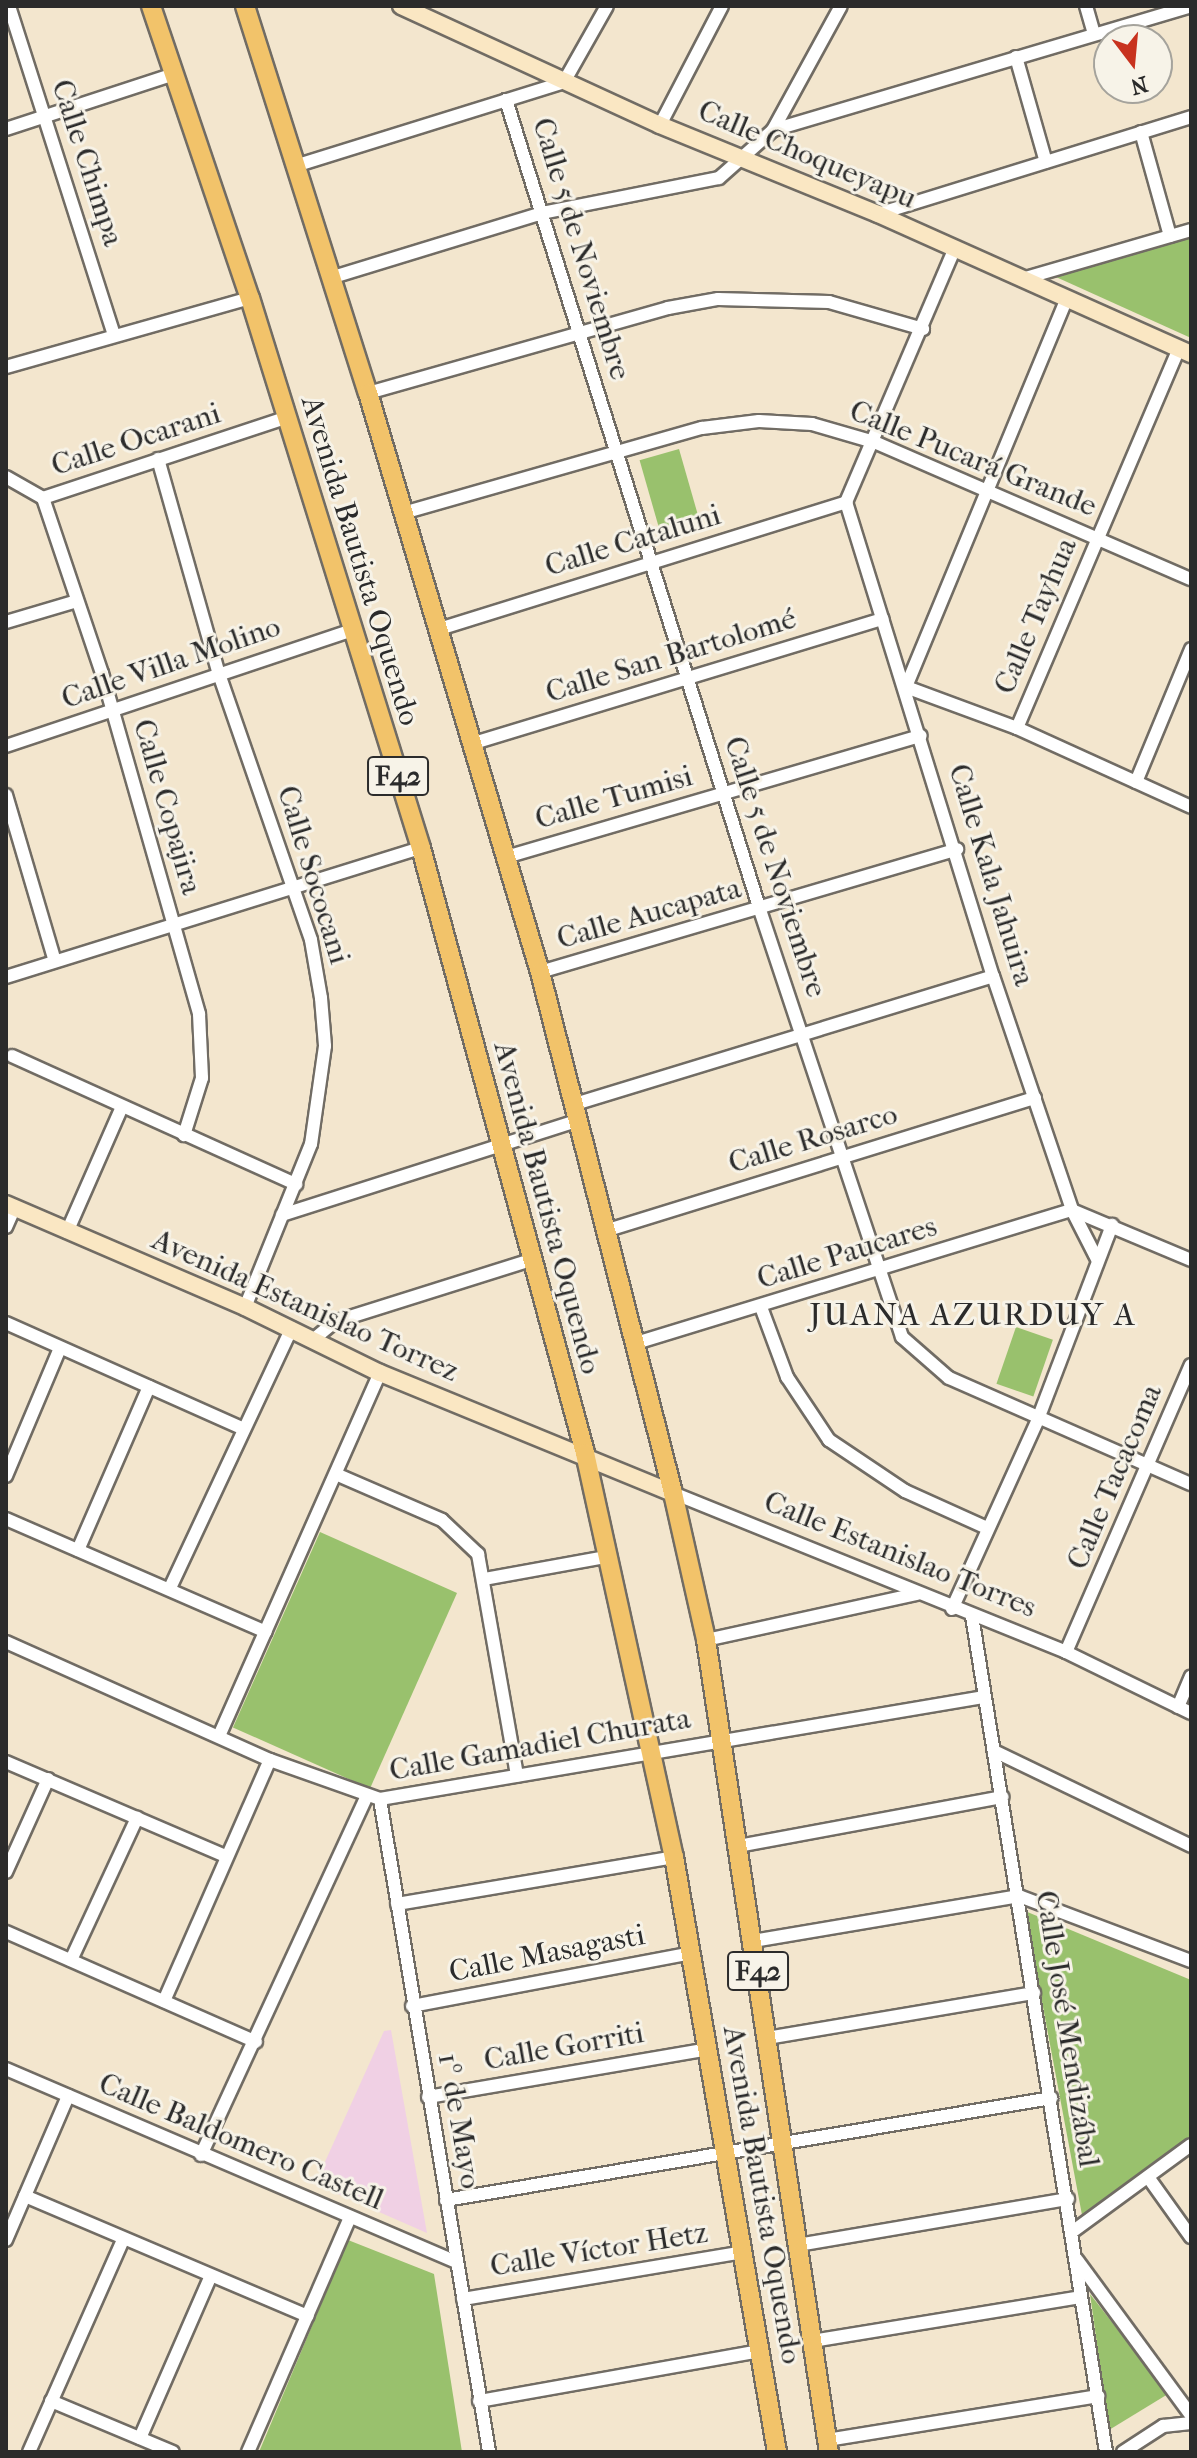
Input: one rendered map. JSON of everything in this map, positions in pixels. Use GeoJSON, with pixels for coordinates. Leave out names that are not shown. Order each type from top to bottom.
{"type":"FeatureCollection","features":[{"type":"Feature","properties":{"kind":"main road","name":"Avenida Bautista Oquendo"},"geometry":{"type":"LineString","coordinates":[[151,6],[250,298],[421,848],[585,1453],[610,1556],[692,1953],[760,2351],[772,2451]]}},
{"type":"Feature","properties":{"kind":"main road","name":"Avenida Bautista Oquendo"},"geometry":{"type":"LineString","coordinates":[[245,6],[368,393],[540,972],[673,1493],[706,1640],[828,2446]]}},
{"type":"Feature","properties":{"kind":"street","name":"Calle Chimpa"},"geometry":{"type":"LineString","coordinates":[[9,6],[114,336]]}},
{"type":"Feature","properties":{"kind":"street","name":"Calle Choqueyapu"},"geometry":{"type":"LineString","coordinates":[[401,6],[660,125],[878,214],[1185,351]]}},
{"type":"Feature","properties":{"kind":"street"},"geometry":{"type":"LineString","coordinates":[[295,166],[564,82],[607,6]]}},
{"type":"Feature","properties":{"kind":"street"},"geometry":{"type":"LineString","coordinates":[[660,125],[722,6]]}},
{"type":"Feature","properties":{"kind":"street"},"geometry":{"type":"LineString","coordinates":[[330,278],[542,213],[719,178],[773,130],[841,6]]}},
{"type":"Feature","properties":{"kind":"street"},"geometry":{"type":"LineString","coordinates":[[1086,6],[1093,30]]}},
{"type":"Feature","properties":{"kind":"street"},"geometry":{"type":"LineString","coordinates":[[1129,24],[1191,6]]}},
{"type":"Feature","properties":{"kind":"street"},"geometry":{"type":"LineString","coordinates":[[773,130],[1093,34]]}},
{"type":"Feature","properties":{"kind":"street"},"geometry":{"type":"LineString","coordinates":[[1016,57],[1046,162]]}},
{"type":"Feature","properties":{"kind":"street"},"geometry":{"type":"LineString","coordinates":[[6,129],[174,74]]}},
{"type":"Feature","properties":{"kind":"street","name":"Calle 5 de Noviembre"},"geometry":{"type":"LineString","coordinates":[[506,100],[760,910],[877,1272],[902,1337],[920,1357],[949,1378],[1191,1484]]}},
{"type":"Feature","properties":{"kind":"street"},"geometry":{"type":"LineString","coordinates":[[878,214],[1191,117]]}},
{"type":"Feature","properties":{"kind":"street"},"geometry":{"type":"LineString","coordinates":[[1141,132],[1170,236]]}},
{"type":"Feature","properties":{"kind":"street"},"geometry":{"type":"LineString","coordinates":[[1022,279],[1191,230]]}},
{"type":"Feature","properties":{"kind":"street"},"geometry":{"type":"LineString","coordinates":[[846,502],[923,329],[955,248]]}},
{"type":"Feature","properties":{"kind":"street"},"geometry":{"type":"LineString","coordinates":[[368,393],[668,308],[780,297],[829,302],[923,329]]}},
{"type":"Feature","properties":{"kind":"street"},"geometry":{"type":"LineString","coordinates":[[6,367],[250,298]]}},
{"type":"Feature","properties":{"kind":"street"},"geometry":{"type":"LineString","coordinates":[[1067,298],[989,493],[906,687],[1017,728],[1191,807]]}},
{"type":"Feature","properties":{"kind":"street","name":"Calle Tayhua"},"geometry":{"type":"LineString","coordinates":[[1017,728],[1097,538],[1185,351]]}},
{"type":"Feature","properties":{"kind":"street","name":"Calle Ocarani"},"geometry":{"type":"LineString","coordinates":[[6,477],[43,498],[285,418]]}},
{"type":"Feature","properties":{"kind":"street","name":"Calle Pucará Grande"},"geometry":{"type":"LineString","coordinates":[[403,513],[702,428],[759,421],[812,424],[874,442],[1191,579]]}},
{"type":"Feature","properties":{"kind":"street","name":"Calle Sococani"},"geometry":{"type":"LineString","coordinates":[[158,459],[219,674],[311,940],[325,1046],[311,1144],[245,1307]]}},
{"type":"Feature","properties":{"kind":"street","name":"Calle Copajira"},"geometry":{"type":"LineString","coordinates":[[43,498],[112,711],[199,1014],[202,1078],[184,1135]]}},
{"type":"Feature","properties":{"kind":"street","name":"Calle Cataluni"},"geometry":{"type":"LineString","coordinates":[[436,630],[846,502]]}},
{"type":"Feature","properties":{"kind":"street","name":"Calle Kala Jahuira"},"geometry":{"type":"LineString","coordinates":[[846,502],[957,849],[993,976],[1072,1210],[1097,1259]]}},
{"type":"Feature","properties":{"kind":"street"},"geometry":{"type":"LineString","coordinates":[[6,622],[77,601]]}},
{"type":"Feature","properties":{"kind":"street","name":"Calle San Bartolomé"},"geometry":{"type":"LineString","coordinates":[[474,743],[883,619]]}},
{"type":"Feature","properties":{"kind":"street","name":"Calle Villa Molino"},"geometry":{"type":"LineString","coordinates":[[6,746],[352,630]]}},
{"type":"Feature","properties":{"kind":"street"},"geometry":{"type":"LineString","coordinates":[[1136,782],[1191,649]]}},
{"type":"Feature","properties":{"kind":"street","name":"Calle Tumisi"},"geometry":{"type":"LineString","coordinates":[[506,857],[921,736]]}},
{"type":"Feature","properties":{"kind":"street"},"geometry":{"type":"LineString","coordinates":[[6,795],[55,961]]}},
{"type":"Feature","properties":{"kind":"street"},"geometry":{"type":"LineString","coordinates":[[6,977],[421,848]]}},
{"type":"Feature","properties":{"kind":"street","name":"Calle Aucapata"},"geometry":{"type":"LineString","coordinates":[[540,972],[760,910],[957,849]]}},
{"type":"Feature","properties":{"kind":"street"},"geometry":{"type":"LineString","coordinates":[[282,1215],[501,1146],[577,1112],[993,976]]}},
{"type":"Feature","properties":{"kind":"street"},"geometry":{"type":"LineString","coordinates":[[12,1056],[296,1184]]}},
{"type":"Feature","properties":{"kind":"street","name":"Calle Rosarco"},"geometry":{"type":"LineString","coordinates":[[608,1230],[1035,1098]]}},
{"type":"Feature","properties":{"kind":"street"},"geometry":{"type":"LineString","coordinates":[[67,1232],[122,1107]]}},
{"type":"Feature","properties":{"kind":"street"},"geometry":{"type":"LineString","coordinates":[[6,1227],[10,1206]]}},
{"type":"Feature","properties":{"kind":"street","name":"Avenida Estanislao Torrez"},"geometry":{"type":"LineString","coordinates":[[10,1206],[292,1328],[380,1373],[585,1453]]}},
{"type":"Feature","properties":{"kind":"street"},"geometry":{"type":"LineString","coordinates":[[1072,1210],[1191,1260]]}},
{"type":"Feature","properties":{"kind":"street","name":"Calle Paucares"},"geometry":{"type":"LineString","coordinates":[[636,1343],[877,1272],[1072,1210]]}},
{"type":"Feature","properties":{"kind":"street"},"geometry":{"type":"LineString","coordinates":[[952,1609],[1038,1419],[1112,1225]]}},
{"type":"Feature","properties":{"kind":"street"},"geometry":{"type":"LineString","coordinates":[[314,1339],[334,1322],[531,1260]]}},
{"type":"Feature","properties":{"kind":"street"},"geometry":{"type":"LineString","coordinates":[[761,1307],[804,1410],[829,1440],[905,1491],[987,1528]]}},
{"type":"Feature","properties":{"kind":"street"},"geometry":{"type":"LineString","coordinates":[[6,1323],[242,1428]]}},
{"type":"Feature","properties":{"kind":"street"},"geometry":{"type":"LineString","coordinates":[[170,1588],[242,1428],[292,1328]]}},
{"type":"Feature","properties":{"kind":"street"},"geometry":{"type":"LineString","coordinates":[[6,1476],[60,1348]]}},
{"type":"Feature","properties":{"kind":"street","name":"Calle Tacacoma"},"geometry":{"type":"LineString","coordinates":[[1066,1652],[1151,1467],[1191,1365]]}},
{"type":"Feature","properties":{"kind":"street"},"geometry":{"type":"LineString","coordinates":[[219,1736],[338,1475],[380,1373]]}},
{"type":"Feature","properties":{"kind":"street"},"geometry":{"type":"LineString","coordinates":[[78,1550],[149,1387]]}},
{"type":"Feature","properties":{"kind":"street","name":"Calle Estanislao Torres"},"geometry":{"type":"LineString","coordinates":[[585,1453],[952,1609],[1066,1652],[1191,1713]]}},
{"type":"Feature","properties":{"kind":"street"},"geometry":{"type":"LineString","coordinates":[[338,1475],[459,1531],[478,1554],[517,1776]]}},
{"type":"Feature","properties":{"kind":"street"},"geometry":{"type":"LineString","coordinates":[[6,1519],[266,1632]]}},
{"type":"Feature","properties":{"kind":"street"},"geometry":{"type":"LineString","coordinates":[[484,1579],[610,1556]]}},
{"type":"Feature","properties":{"kind":"street"},"geometry":{"type":"LineString","coordinates":[[706,1640],[919,1594]]}},
{"type":"Feature","properties":{"kind":"street","name":"Calle José Mendizábal"},"geometry":{"type":"LineString","coordinates":[[972,1616],[1068,2199],[1080,2297],[1106,2452]]}},
{"type":"Feature","properties":{"kind":"street"},"geometry":{"type":"LineString","coordinates":[[6,1642],[270,1760],[374,1798],[201,2155]]}},
{"type":"Feature","properties":{"kind":"street"},"geometry":{"type":"LineString","coordinates":[[1178,1707],[1191,1677]]}},
{"type":"Feature","properties":{"kind":"street","name":"Calle Gamadiel Churata"},"geometry":{"type":"LineString","coordinates":[[374,1798],[984,1697]]}},
{"type":"Feature","properties":{"kind":"street"},"geometry":{"type":"LineString","coordinates":[[994,1751],[1191,1846]]}},
{"type":"Feature","properties":{"kind":"street"},"geometry":{"type":"LineString","coordinates":[[164,2001],[225,1856],[270,1760]]}},
{"type":"Feature","properties":{"kind":"street"},"geometry":{"type":"LineString","coordinates":[[6,1762],[225,1856]]}},
{"type":"Feature","properties":{"kind":"street"},"geometry":{"type":"LineString","coordinates":[[6,1872],[48,1779]]}},
{"type":"Feature","properties":{"kind":"street"},"geometry":{"type":"LineString","coordinates":[[738,1846],[1002,1797]]}},
{"type":"Feature","properties":{"kind":"street","name":"1º de Mayo"},"geometry":{"type":"LineString","coordinates":[[374,1798],[397,1904],[489,2452]]}},
{"type":"Feature","properties":{"kind":"street"},"geometry":{"type":"LineString","coordinates":[[71,1960],[137,1818]]}},
{"type":"Feature","properties":{"kind":"street"},"geometry":{"type":"LineString","coordinates":[[397,1904],[674,1857]]}},
{"type":"Feature","properties":{"kind":"street"},"geometry":{"type":"LineString","coordinates":[[753,1941],[1019,1896],[1188,1960],[1191,1946]]}},
{"type":"Feature","properties":{"kind":"street"},"geometry":{"type":"LineString","coordinates":[[6,1932],[256,2042]]}},
{"type":"Feature","properties":{"kind":"street","name":"Calle Masagasti"},"geometry":{"type":"LineString","coordinates":[[412,2006],[692,1953]]}},
{"type":"Feature","properties":{"kind":"street"},"geometry":{"type":"LineString","coordinates":[[767,2038],[1034,1993]]}},
{"type":"Feature","properties":{"kind":"street","name":"Calle Gorriti"},"geometry":{"type":"LineString","coordinates":[[428,2097],[709,2049]]}},
{"type":"Feature","properties":{"kind":"street","name":"Calle Baldomero Castell"},"geometry":{"type":"LineString","coordinates":[[6,2069],[456,2262]]}},
{"type":"Feature","properties":{"kind":"street"},"geometry":{"type":"LineString","coordinates":[[6,2240],[68,2096]]}},
{"type":"Feature","properties":{"kind":"street"},"geometry":{"type":"LineString","coordinates":[[446,2200],[1051,2098]]}},
{"type":"Feature","properties":{"kind":"street"},"geometry":{"type":"LineString","coordinates":[[1072,2232],[1191,2145]]}},
{"type":"Feature","properties":{"kind":"street"},"geometry":{"type":"LineString","coordinates":[[1148,2177],[1191,2237]]}},
{"type":"Feature","properties":{"kind":"street"},"geometry":{"type":"LineString","coordinates":[[25,2196],[210,2278],[308,2316]]}},
{"type":"Feature","properties":{"kind":"street"},"geometry":{"type":"LineString","coordinates":[[798,2245],[1068,2199]]}},
{"type":"Feature","properties":{"kind":"street"},"geometry":{"type":"LineString","coordinates":[[248,2452],[350,2217]]}},
{"type":"Feature","properties":{"kind":"street"},"geometry":{"type":"LineString","coordinates":[[29,2452],[123,2240]]}},
{"type":"Feature","properties":{"kind":"street","name":"Calle Víctor Hetz"},"geometry":{"type":"LineString","coordinates":[[463,2299],[743,2252]]}},
{"type":"Feature","properties":{"kind":"street"},"geometry":{"type":"LineString","coordinates":[[1075,2258],[1191,2415]]}},
{"type":"Feature","properties":{"kind":"street"},"geometry":{"type":"LineString","coordinates":[[140,2438],[210,2278]]}},
{"type":"Feature","properties":{"kind":"street"},"geometry":{"type":"LineString","coordinates":[[812,2341],[1080,2297]]}},
{"type":"Feature","properties":{"kind":"street"},"geometry":{"type":"LineString","coordinates":[[479,2401],[760,2351]]}},
{"type":"Feature","properties":{"kind":"street"},"geometry":{"type":"LineString","coordinates":[[828,2446],[1098,2396]]}},
{"type":"Feature","properties":{"kind":"street"},"geometry":{"type":"LineString","coordinates":[[51,2401],[173,2452]]}},
{"type":"Feature","properties":{"kind":"street"},"geometry":{"type":"LineString","coordinates":[[1123,2452],[1163,2426],[1191,2423]]}},
{"type":"Feature","properties":{"kind":"shaded area"},"geometry":{"type":"Polygon","coordinates":[[[391,2030],[427,2233],[315,2184],[384,2031],[391,2030]]]}},
{"type":"Feature","properties":{"kind":"green space"},"geometry":{"type":"Polygon","coordinates":[[[1191,238],[1191,338],[1056,277],[1191,238]]]}},
{"type":"Feature","properties":{"kind":"green space"},"geometry":{"type":"Polygon","coordinates":[[[679,449],[699,517],[659,529],[640,460],[679,449]]]}},
{"type":"Feature","properties":{"kind":"green space"},"geometry":{"type":"Polygon","coordinates":[[[1016,1327],[1053,1340],[1033,1396],[996,1384],[1016,1327]]]}},
{"type":"Feature","properties":{"kind":"green space"},"geometry":{"type":"Polygon","coordinates":[[[320,1532],[457,1593],[370,1789],[233,1727],[320,1532]]]}},
{"type":"Feature","properties":{"kind":"green space"},"geometry":{"type":"Polygon","coordinates":[[[1025,1911],[1191,1980],[1191,2137],[1082,2215],[1025,1911]]]}},
{"type":"Feature","properties":{"kind":"green space"},"geometry":{"type":"Polygon","coordinates":[[[348,2240],[434,2274],[462,2452],[259,2452],[348,2240]]]}},
{"type":"Feature","properties":{"kind":"green space"},"geometry":{"type":"Polygon","coordinates":[[[1090,2294],[1168,2394],[1109,2430],[1090,2294]]]}},
{"type":"Feature","properties":{"kind":"district","name":"JUANA AZURDUY A"},"geometry":{"type":"Point","coordinates":[973,1315]}}]}
